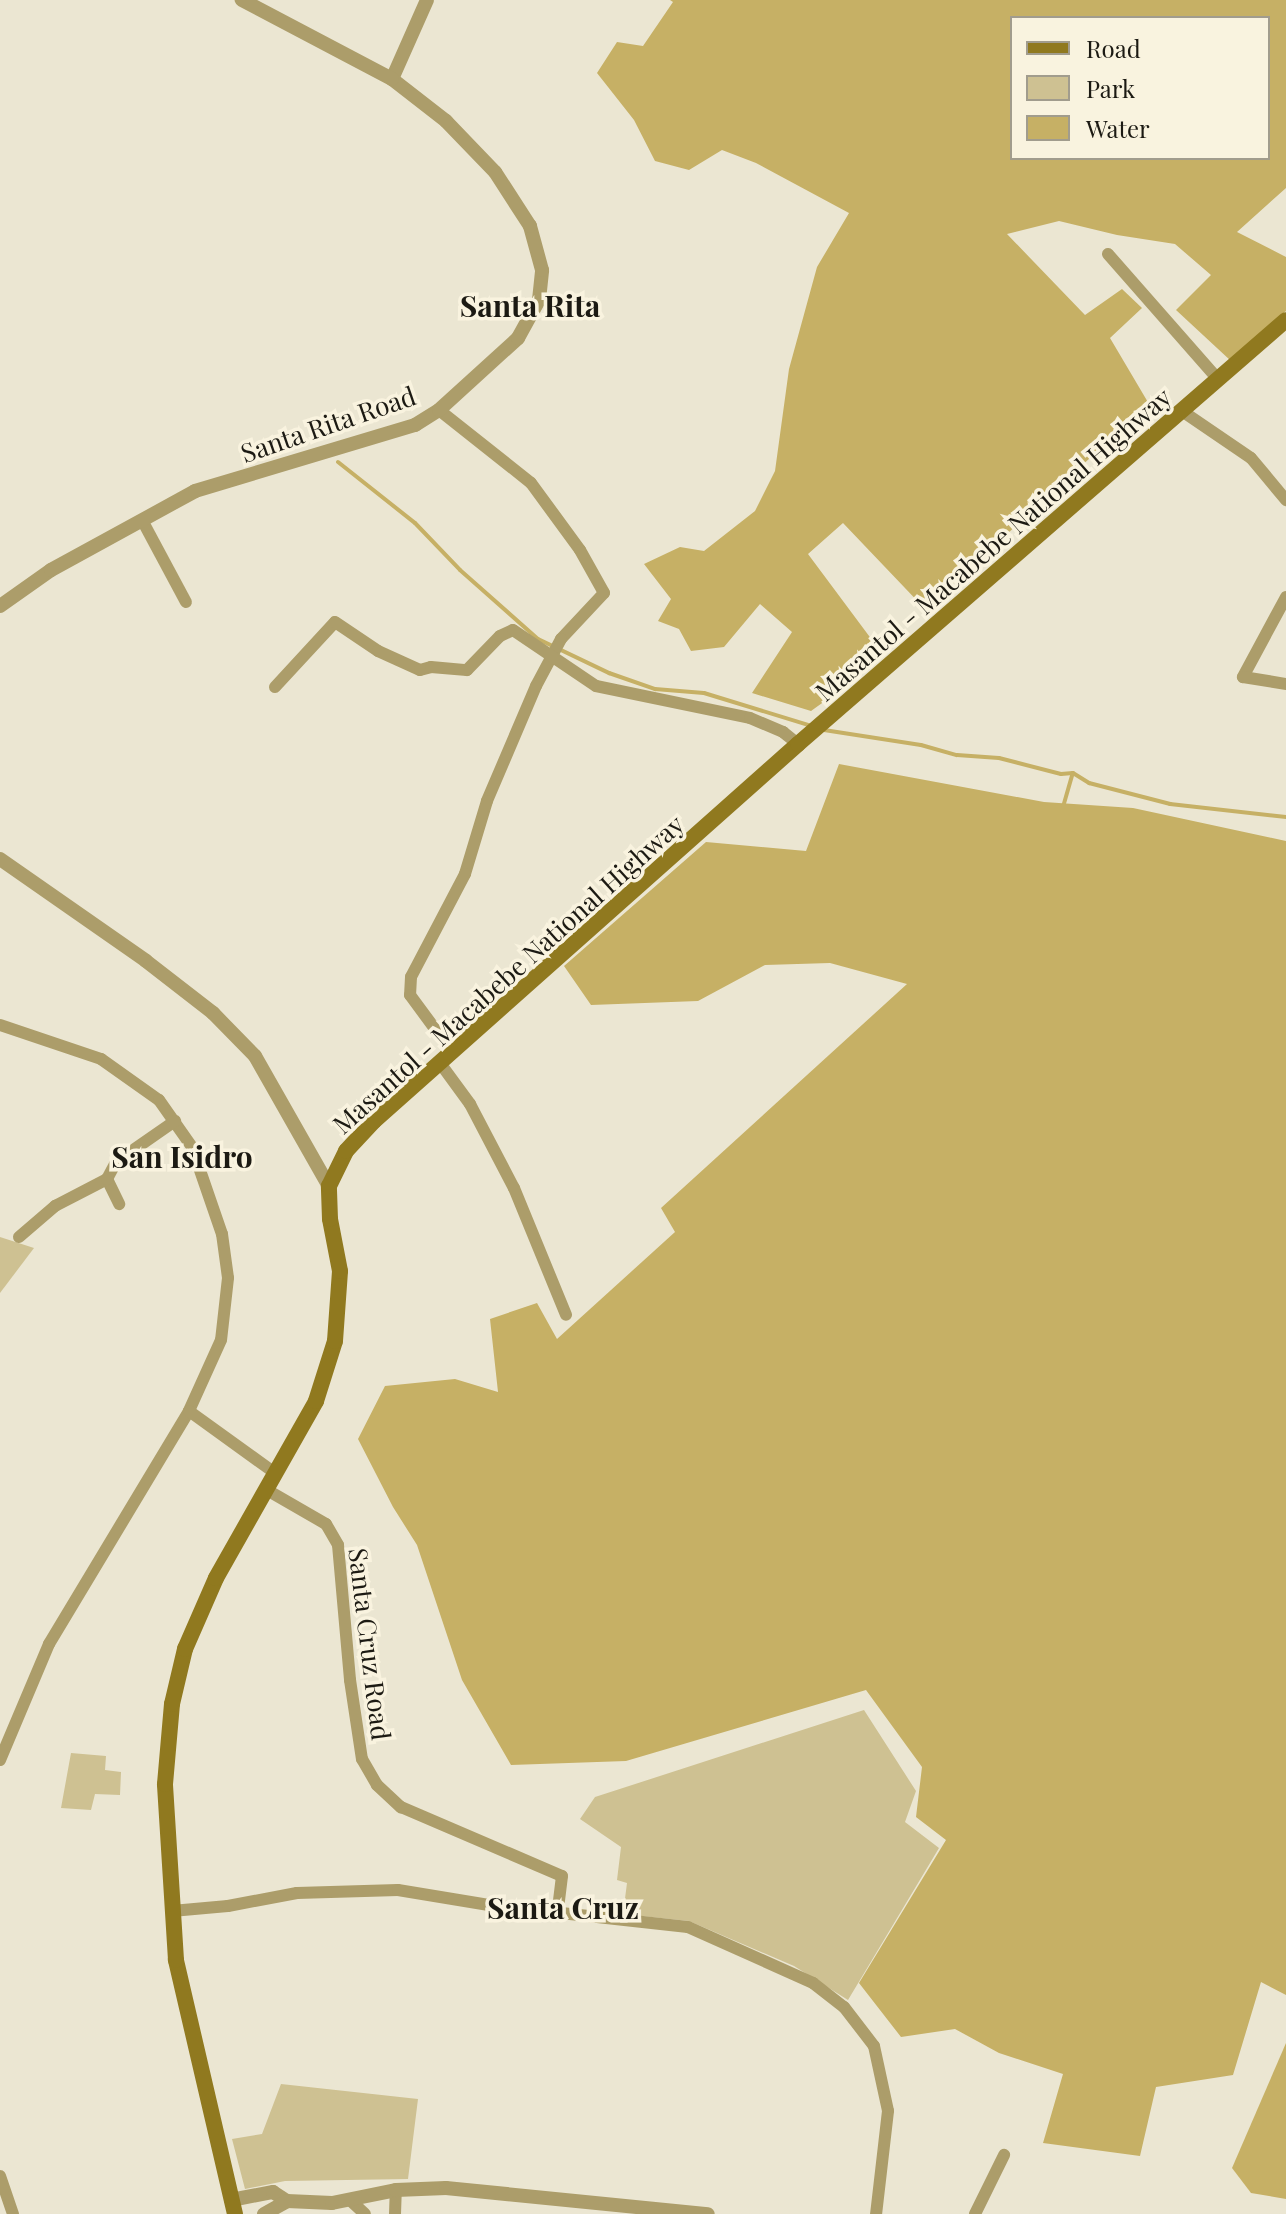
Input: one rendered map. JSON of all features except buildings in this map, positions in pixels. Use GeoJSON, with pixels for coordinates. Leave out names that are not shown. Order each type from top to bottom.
{"type":"FeatureCollection","features":[{"type":"Feature","properties":{"kind":"main road","name":"Masantol - Macabebe National Highway"},"geometry":{"type":"LineString","coordinates":[[233,2207],[176,1960],[165,1784],[172,1704],[185,1649],[216,1578],[316,1401],[335,1341],[340,1271],[330,1219],[329,1186],[346,1151],[801,742],[1286,320]]}},
{"type":"Feature","properties":{"kind":"street","name":"Santa Rita Road"},"geometry":{"type":"LineString","coordinates":[[0,606],[51,570],[195,491],[415,425],[439,410],[518,338],[539,300],[542,270],[530,226],[495,172],[446,121],[392,79],[242,0]]}},
{"type":"Feature","properties":{"kind":"street"},"geometry":{"type":"LineString","coordinates":[[392,79],[427,0]]}},
{"type":"Feature","properties":{"kind":"street"},"geometry":{"type":"LineString","coordinates":[[1108,254],[1218,379]]}},
{"type":"Feature","properties":{"kind":"street"},"geometry":{"type":"LineString","coordinates":[[439,410],[531,483],[580,550],[604,593],[557,649],[531,698],[487,801],[465,874],[411,977],[410,995],[514,1188],[566,1315]]}},
{"type":"Feature","properties":{"kind":"street"},"geometry":{"type":"LineString","coordinates":[[1182,411],[1251,458],[1286,500]]}},
{"type":"Feature","properties":{"kind":"street"},"geometry":{"type":"LineString","coordinates":[[142,520],[186,602]]}},
{"type":"Feature","properties":{"kind":"street"},"geometry":{"type":"LineString","coordinates":[[1286,597],[1282,618],[1243,677],[1286,684]]}},
{"type":"Feature","properties":{"kind":"street"},"geometry":{"type":"LineString","coordinates":[[275,687],[335,622],[378,651],[420,670],[431,667],[467,670],[500,636],[513,630],[557,649],[596,686],[750,718],[801,742]]}},
{"type":"Feature","properties":{"kind":"street"},"geometry":{"type":"LineString","coordinates":[[0,859],[146,961],[223,1024],[255,1056],[329,1186]]}},
{"type":"Feature","properties":{"kind":"street"},"geometry":{"type":"LineString","coordinates":[[0,1025],[101,1059],[159,1100],[192,1147],[222,1234],[228,1278],[221,1340],[189,1411],[49,1644],[0,1760]]}},
{"type":"Feature","properties":{"kind":"street"},"geometry":{"type":"LineString","coordinates":[[19,1237],[55,1206],[107,1179],[116,1162],[175,1121]]}},
{"type":"Feature","properties":{"kind":"street"},"geometry":{"type":"LineString","coordinates":[[107,1179],[119,1204]]}},
{"type":"Feature","properties":{"kind":"street"},"geometry":{"type":"LineString","coordinates":[[189,1411],[275,1473]]}},
{"type":"Feature","properties":{"kind":"street","name":"Santa Cruz Road"},"geometry":{"type":"LineString","coordinates":[[267,1490],[326,1524],[338,1545],[350,1680],[362,1759],[377,1785],[401,1807],[562,1876],[558,1911]]}},
{"type":"Feature","properties":{"kind":"street"},"geometry":{"type":"LineString","coordinates":[[172,1911],[228,1906],[297,1893],[398,1890],[489,1905],[688,1927],[813,1983],[844,2007],[874,2046],[888,2111],[876,2214]]}},
{"type":"Feature","properties":{"kind":"street"},"geometry":{"type":"LineString","coordinates":[[975,2214],[1004,2155]]}},
{"type":"Feature","properties":{"kind":"street"},"geometry":{"type":"LineString","coordinates":[[0,2176],[13,2214]]}},
{"type":"Feature","properties":{"kind":"street"},"geometry":{"type":"LineString","coordinates":[[264,2214],[287,2201],[351,2201],[396,2190],[446,2188],[708,2214]]}},
{"type":"Feature","properties":{"kind":"street"},"geometry":{"type":"LineString","coordinates":[[395,2214],[396,2190]]}},
{"type":"Feature","properties":{"kind":"street"},"geometry":{"type":"LineString","coordinates":[[233,2207],[273,2192],[287,2201]]}},
{"type":"Feature","properties":{"kind":"street"},"geometry":{"type":"LineString","coordinates":[[351,2201],[365,2214]]}},
{"type":"Feature","properties":{"kind":"green space"},"geometry":{"type":"Polygon","coordinates":[[[0,1237],[34,1248],[0,1293],[0,1237]]]}},
{"type":"Feature","properties":{"kind":"green space"},"geometry":{"type":"Polygon","coordinates":[[[864,1710],[916,1791],[905,1822],[939,1848],[848,2000],[794,1966],[689,1921],[623,1914],[627,1883],[617,1880],[621,1847],[580,1819],[595,1797],[864,1710]]]}},
{"type":"Feature","properties":{"kind":"green space"},"geometry":{"type":"Polygon","coordinates":[[[71,1753],[106,1756],[105,1770],[121,1772],[120,1795],[95,1794],[91,1810],[61,1808],[71,1753]]]}},
{"type":"Feature","properties":{"kind":"green space"},"geometry":{"type":"Polygon","coordinates":[[[281,2084],[418,2099],[408,2179],[285,2181],[245,2189],[232,2139],[262,2134],[281,2084]]]}},
{"type":"Feature","properties":{"kind":"water"},"geometry":{"type":"Polygon","coordinates":[[[670,0],[1286,0],[1286,188],[1237,232],[1286,257],[1286,311],[1231,361],[1176,310],[1211,275],[1175,244],[1117,235],[1059,221],[1007,234],[1085,315],[1122,289],[1142,308],[1110,338],[1149,404],[925,609],[843,523],[808,554],[875,644],[850,683],[811,711],[752,693],[792,632],[760,604],[724,647],[691,651],[679,629],[658,621],[671,599],[644,564],[680,547],[704,551],[755,511],[775,471],[789,369],[817,267],[849,213],[756,163],[722,150],[689,170],[655,161],[634,120],[597,73],[617,42],[643,46],[673,2],[670,0]]]}},
{"type":"Feature","properties":{"kind":"water"},"geometry":{"type":"Polygon","coordinates":[[[839,764],[1044,802],[1133,808],[1286,841],[1286,1995],[1261,1982],[1233,2075],[1156,2087],[1140,2156],[1043,2143],[1063,2074],[999,2053],[955,2029],[901,2037],[859,1983],[946,1840],[916,1817],[922,1767],[866,1690],[626,1761],[511,1765],[462,1680],[417,1545],[393,1507],[358,1439],[385,1386],[455,1379],[498,1392],[490,1319],[537,1303],[557,1339],[675,1232],[661,1208],[907,984],[830,963],[765,965],[698,1001],[591,1005],[564,966],[706,842],[806,851],[839,764]]]}},
{"type":"Feature","properties":{"kind":"water"},"geometry":{"type":"Polygon","coordinates":[[[1286,2043],[1286,2199],[1251,2193],[1232,2168],[1286,2043]]]}},
{"type":"Feature","properties":{"kind":"waterway"},"geometry":{"type":"LineString","coordinates":[[338,462],[415,523],[460,570],[538,639],[609,673],[655,689],[704,693],[812,726]]}},
{"type":"Feature","properties":{"kind":"waterway"},"geometry":{"type":"LineString","coordinates":[[824,730],[921,745],[957,755],[999,758],[1061,774],[1073,773],[1089,783],[1170,804],[1286,817]]}},
{"type":"Feature","properties":{"kind":"waterway"},"geometry":{"type":"LineString","coordinates":[[1063,807],[1073,773]]}},
{"type":"Feature","properties":{"kind":"district","name":"Santa Rita"},"geometry":{"type":"Point","coordinates":[530,305]}},
{"type":"Feature","properties":{"kind":"district","name":"San Isidro"},"geometry":{"type":"Point","coordinates":[182,1156]}},
{"type":"Feature","properties":{"kind":"district","name":"Santa Cruz"},"geometry":{"type":"Point","coordinates":[563,1907]}}]}
